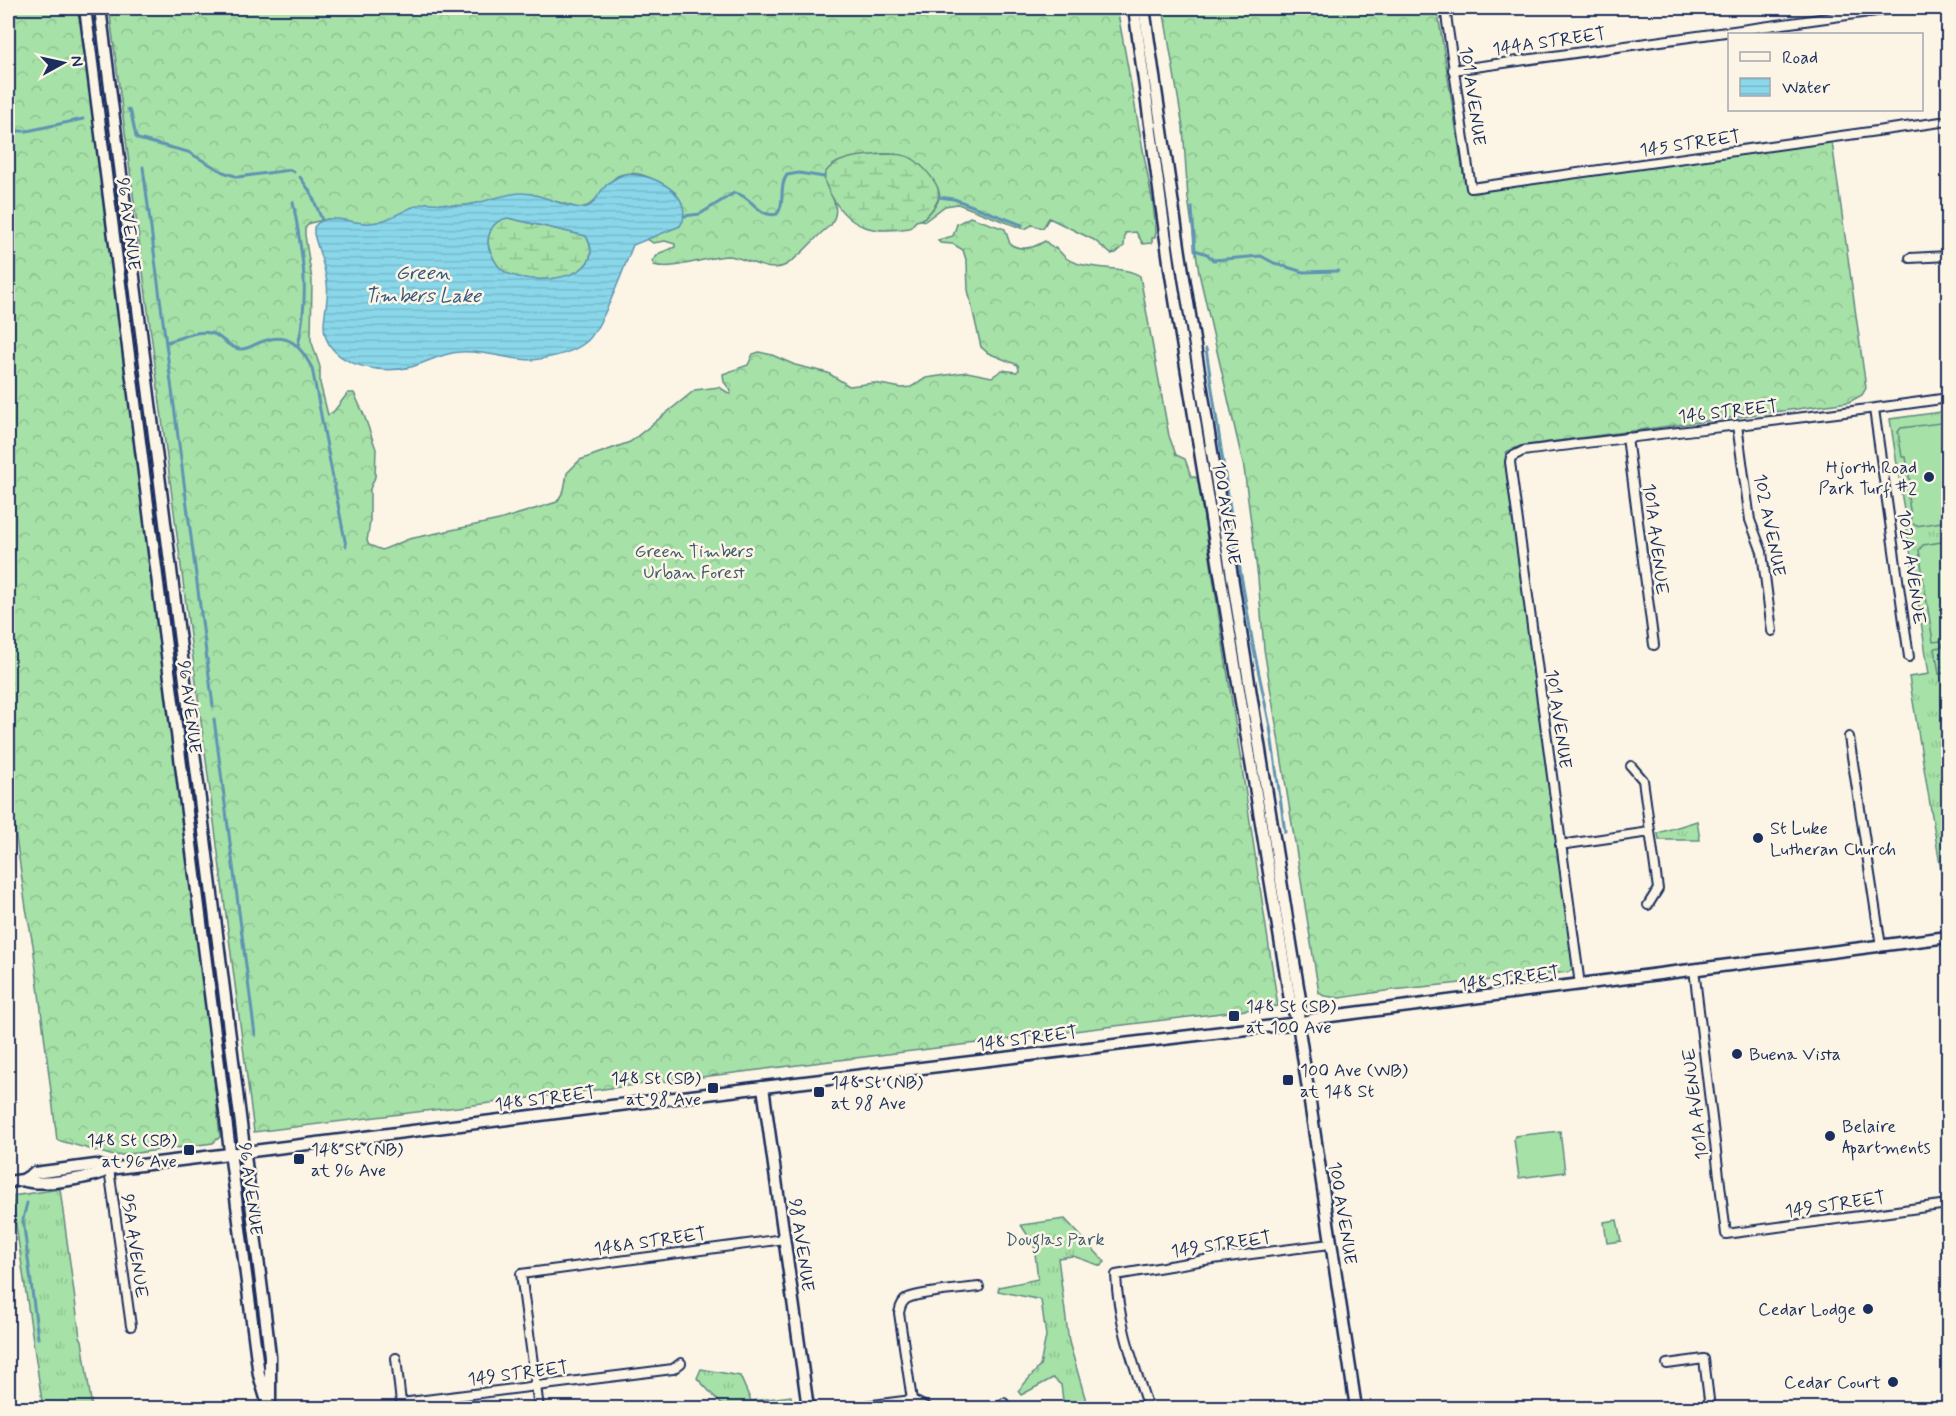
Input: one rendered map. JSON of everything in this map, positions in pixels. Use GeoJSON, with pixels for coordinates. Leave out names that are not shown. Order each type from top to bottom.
{"type":"FeatureCollection","features":[{"type":"Feature","properties":{"kind":"main road","name":"96 AVENUE"},"geometry":{"type":"LineString","coordinates":[[86,8],[259,1375],[270,1408]]}},
{"type":"Feature","properties":{"kind":"main road","name":"96 AVENUE"},"geometry":{"type":"LineString","coordinates":[[100,8],[270,1356],[270,1408]]}},
{"type":"Feature","properties":{"kind":"main road","name":"100 AVENUE"},"geometry":{"type":"LineString","coordinates":[[1134,8],[1170,269],[1290,1000],[1298,1023],[1356,1408]]}},
{"type":"Feature","properties":{"kind":"main road","name":"100 AVENUE"},"geometry":{"type":"LineString","coordinates":[[1144,8],[1180,253],[1300,999],[1298,1023]]}},
{"type":"Feature","properties":{"kind":"main road","name":"148 STREET"},"geometry":{"type":"LineString","coordinates":[[8,1182],[23,1180],[34,1173],[96,1165],[109,1169],[1298,1023],[1323,1017],[1948,937]]}},
{"type":"Feature","properties":{"kind":"main road","name":"98 AVENUE"},"geometry":{"type":"LineString","coordinates":[[763,1087],[808,1408]]}},
{"type":"Feature","properties":{"kind":"street","name":"101 AVENUE"},"geometry":{"type":"LineString","coordinates":[[1444,8],[1471,188]]}},
{"type":"Feature","properties":{"kind":"street","name":"144A STREET"},"geometry":{"type":"LineString","coordinates":[[1454,70],[1874,9],[1898,8]]}},
{"type":"Feature","properties":{"kind":"street","name":"145 STREET"},"geometry":{"type":"LineString","coordinates":[[1471,188],[1720,155],[1948,121]]}},
{"type":"Feature","properties":{"kind":"street"},"geometry":{"type":"LineString","coordinates":[[1910,258],[1948,256]]}},
{"type":"Feature","properties":{"kind":"street","name":"146 STREET"},"geometry":{"type":"LineString","coordinates":[[1511,457],[1523,451],[1948,398]]}},
{"type":"Feature","properties":{"kind":"street","name":"102A AVENUE"},"geometry":{"type":"LineString","coordinates":[[1874,409],[1909,657]]}},
{"type":"Feature","properties":{"kind":"street","name":"102 AVENUE"},"geometry":{"type":"LineString","coordinates":[[1737,425],[1750,520],[1762,552],[1772,631]]}},
{"type":"Feature","properties":{"kind":"street","name":"101A AVENUE"},"geometry":{"type":"LineString","coordinates":[[1627,437],[1654,645]]}},
{"type":"Feature","properties":{"kind":"street","name":"101 AVENUE"},"geometry":{"type":"LineString","coordinates":[[1511,457],[1511,472],[1580,985]]}},
{"type":"Feature","properties":{"kind":"street"},"geometry":{"type":"LineString","coordinates":[[1850,737],[1881,946]]}},
{"type":"Feature","properties":{"kind":"street"},"geometry":{"type":"LineString","coordinates":[[1631,766],[1643,780],[1658,889],[1648,905]]}},
{"type":"Feature","properties":{"kind":"street"},"geometry":{"type":"LineString","coordinates":[[1560,845],[1650,832]]}},
{"type":"Feature","properties":{"kind":"street","name":"101A AVENUE"},"geometry":{"type":"LineString","coordinates":[[1694,969],[1726,1234]]}},
{"type":"Feature","properties":{"kind":"street","name":"95A AVENUE"},"geometry":{"type":"LineString","coordinates":[[109,1169],[131,1326]]}},
{"type":"Feature","properties":{"kind":"street","name":"149 STREET"},"geometry":{"type":"LineString","coordinates":[[1726,1234],[1948,1204]]}},
{"type":"Feature","properties":{"kind":"street","name":"148A STREET"},"geometry":{"type":"LineString","coordinates":[[536,1386],[520,1274],[784,1239]]}},
{"type":"Feature","properties":{"kind":"street","name":"149 STREET"},"geometry":{"type":"LineString","coordinates":[[1148,1408],[1125,1340],[1116,1275],[1205,1260],[1330,1244]]}},
{"type":"Feature","properties":{"kind":"street"},"geometry":{"type":"LineString","coordinates":[[912,1400],[899,1313],[903,1301],[915,1296],[979,1287]]}},
{"type":"Feature","properties":{"kind":"street","name":"149 STREET"},"geometry":{"type":"LineString","coordinates":[[396,1358],[401,1403],[673,1369],[681,1363]]}},
{"type":"Feature","properties":{"kind":"street"},"geometry":{"type":"LineString","coordinates":[[1667,1364],[1704,1359],[1710,1408]]}},
{"type":"Feature","properties":{"kind":"street"},"geometry":{"type":"LineString","coordinates":[[536,1386],[539,1408]]}},
{"type":"Feature","properties":{"kind":"street"},"geometry":{"type":"LineString","coordinates":[[849,1408],[912,1400],[928,1408]]}},
{"type":"Feature","properties":{"kind":"green space"},"geometry":{"type":"Polygon","coordinates":[[[8,8],[76,8],[83,32],[203,971],[220,1137],[213,1143],[114,1156],[57,1140],[33,945],[8,781],[8,8]]]}},
{"type":"Feature","properties":{"kind":"green space","name":"Green Timbers Urban Forest"},"geometry":{"type":"Polygon","coordinates":[[[109,8],[1117,8],[1153,204],[1156,232],[1152,243],[1143,244],[1136,232],[1125,233],[1124,246],[1111,254],[1094,240],[1049,218],[1043,228],[1032,225],[1025,229],[958,204],[945,206],[925,221],[921,220],[938,202],[938,189],[927,172],[911,159],[901,155],[884,154],[860,159],[824,177],[836,212],[831,225],[786,265],[764,267],[727,256],[680,265],[654,265],[652,261],[660,253],[675,247],[675,244],[665,241],[653,243],[647,239],[680,226],[676,193],[648,177],[632,173],[616,177],[593,202],[588,206],[578,208],[531,194],[461,206],[426,203],[381,222],[368,224],[328,219],[310,223],[305,228],[305,235],[312,280],[311,340],[320,367],[320,383],[328,415],[348,393],[354,393],[376,449],[375,477],[370,489],[370,522],[367,541],[369,545],[382,550],[409,539],[499,520],[557,502],[564,490],[567,473],[580,460],[630,442],[695,390],[719,387],[730,394],[731,391],[724,382],[723,374],[748,365],[753,354],[759,352],[795,365],[828,373],[849,386],[874,383],[902,388],[911,387],[926,378],[967,372],[992,377],[1002,370],[1016,372],[1019,370],[1018,365],[988,353],[981,347],[968,290],[967,263],[963,250],[953,244],[940,243],[938,240],[953,236],[957,224],[970,217],[1005,229],[1010,244],[1014,246],[1028,248],[1045,241],[1074,262],[1124,270],[1140,276],[1169,436],[1176,455],[1185,459],[1191,476],[1198,478],[1278,1006],[254,1132],[109,8]]]}},
{"type":"Feature","properties":{"kind":"green space"},"geometry":{"type":"Polygon","coordinates":[[[1163,8],[1437,8],[1463,172],[1468,184],[1832,142],[1866,388],[1862,395],[1849,402],[1520,446],[1506,452],[1575,966],[1569,972],[1392,990],[1340,998],[1319,993],[1264,649],[1258,578],[1244,468],[1199,273],[1188,198],[1183,127],[1163,8]]]}},
{"type":"Feature","properties":{"kind":"green space"},"geometry":{"type":"Polygon","coordinates":[[[903,155],[913,159],[929,174],[938,189],[939,198],[934,207],[910,228],[873,229],[854,222],[838,206],[826,184],[825,173],[837,163],[852,157],[903,155]]]}},
{"type":"Feature","properties":{"kind":"green space"},"geometry":{"type":"Polygon","coordinates":[[[508,218],[586,236],[591,251],[587,263],[576,272],[562,277],[544,279],[527,279],[501,269],[490,251],[488,240],[493,226],[508,218]]]}},
{"type":"Feature","properties":{"kind":"green space"},"geometry":{"type":"Polygon","coordinates":[[[1948,411],[1948,913],[1909,677],[1929,674],[1890,419],[1948,411]]]}},
{"type":"Feature","properties":{"kind":"green space","name":"Hjorth Road Park Turf #2"},"geometry":{"type":"Polygon","coordinates":[[[1948,422],[1948,521],[1916,526],[1912,523],[1908,497],[1912,496],[1906,457],[1902,457],[1898,432],[1901,428],[1948,422]]]}},
{"type":"Feature","properties":{"kind":"green space"},"geometry":{"type":"Polygon","coordinates":[[[1948,541],[1948,644],[1942,645],[1941,641],[1933,642],[1919,550],[1923,545],[1948,541]]]}},
{"type":"Feature","properties":{"kind":"green space"},"geometry":{"type":"Polygon","coordinates":[[[1948,646],[1948,672],[1939,674],[1935,648],[1948,646]]]}},
{"type":"Feature","properties":{"kind":"green space"},"geometry":{"type":"Polygon","coordinates":[[[1697,821],[1700,840],[1659,840],[1658,833],[1697,821]]]}},
{"type":"Feature","properties":{"kind":"green space"},"geometry":{"type":"Polygon","coordinates":[[[1560,1131],[1565,1172],[1519,1178],[1515,1136],[1560,1131]]]}},
{"type":"Feature","properties":{"kind":"green space"},"geometry":{"type":"Polygon","coordinates":[[[60,1189],[92,1408],[43,1408],[14,1212],[12,1196],[60,1189]]]}},
{"type":"Feature","properties":{"kind":"green space","name":"Douglas Park"},"geometry":{"type":"Polygon","coordinates":[[[1065,1219],[1105,1262],[1101,1266],[1073,1256],[1058,1258],[1069,1342],[1088,1408],[1064,1408],[1061,1385],[1053,1378],[1021,1395],[1018,1391],[1040,1366],[1046,1336],[1041,1300],[998,1291],[999,1287],[1038,1279],[1034,1245],[1021,1225],[1065,1219]]]}},
{"type":"Feature","properties":{"kind":"green space"},"geometry":{"type":"Polygon","coordinates":[[[1617,1220],[1621,1241],[1607,1243],[1604,1222],[1617,1220]]]}},
{"type":"Feature","properties":{"kind":"green space"},"geometry":{"type":"Polygon","coordinates":[[[701,1369],[740,1376],[751,1401],[791,1396],[793,1408],[725,1408],[697,1378],[701,1369]]]}},
{"type":"Feature","properties":{"kind":"water","name":"Green Timbers Lake"},"geometry":{"type":"Polygon","coordinates":[[[624,174],[634,174],[656,180],[674,192],[684,210],[683,221],[680,226],[633,245],[599,325],[581,346],[561,354],[533,360],[478,352],[453,353],[411,367],[388,370],[351,362],[332,348],[326,338],[324,325],[327,283],[314,234],[314,227],[319,222],[326,219],[341,219],[363,223],[377,222],[426,203],[467,205],[521,193],[538,195],[581,208],[590,206],[612,180],[624,174]],[[508,218],[493,226],[488,244],[501,269],[527,279],[545,279],[562,277],[577,271],[587,263],[591,251],[586,236],[508,218]]]}},
{"type":"Feature","properties":{"kind":"waterway"},"geometry":{"type":"LineString","coordinates":[[128,109],[138,139],[188,152],[223,172],[238,177],[290,170],[294,172]]}},
{"type":"Feature","properties":{"kind":"waterway"},"geometry":{"type":"LineString","coordinates":[[8,131],[27,131],[83,119]]}},
{"type":"Feature","properties":{"kind":"waterway"},"geometry":{"type":"LineString","coordinates":[[143,167],[213,706]]}},
{"type":"Feature","properties":{"kind":"waterway"},"geometry":{"type":"LineString","coordinates":[[684,216],[700,214],[734,193],[745,197],[765,213],[777,214],[780,210],[783,185],[787,175],[799,173],[824,177]]}},
{"type":"Feature","properties":{"kind":"waterway"},"geometry":{"type":"LineString","coordinates":[[300,177],[311,193],[322,220]]}},
{"type":"Feature","properties":{"kind":"waterway"},"geometry":{"type":"LineString","coordinates":[[939,197],[954,199],[1022,225]]}},
{"type":"Feature","properties":{"kind":"waterway"},"geometry":{"type":"LineString","coordinates":[[293,202],[304,274],[304,308],[298,346]]}},
{"type":"Feature","properties":{"kind":"waterway"},"geometry":{"type":"LineString","coordinates":[[1192,208],[1195,250],[1207,254],[1213,260],[1261,256],[1274,263],[1303,272],[1338,271]]}},
{"type":"Feature","properties":{"kind":"waterway"},"geometry":{"type":"LineString","coordinates":[[167,342],[204,332],[216,335],[240,349],[279,338],[286,339],[298,347],[312,368],[346,546]]}},
{"type":"Feature","properties":{"kind":"waterway"},"geometry":{"type":"LineString","coordinates":[[1206,349],[1233,528],[1270,727],[1285,832]]}},
{"type":"Feature","properties":{"kind":"waterway"},"geometry":{"type":"LineString","coordinates":[[214,719],[255,1035]]}},
{"type":"Feature","properties":{"kind":"waterway"},"geometry":{"type":"LineString","coordinates":[[27,1203],[23,1219],[38,1338]]}},
{"type":"Feature","properties":{"kind":"place","name":"Hjorth Road Park Turf #2"},"geometry":{"type":"Point","coordinates":[1929,477]}},
{"type":"Feature","properties":{"kind":"place","name":"St Luke Lutheran Church"},"geometry":{"type":"Point","coordinates":[1758,838]}},
{"type":"Feature","properties":{"kind":"place","name":"148 St (SB) at 100 Ave"},"geometry":{"type":"Point","coordinates":[1234,1016]}},
{"type":"Feature","properties":{"kind":"place","name":"Buena Vista"},"geometry":{"type":"Point","coordinates":[1737,1054]}},
{"type":"Feature","properties":{"kind":"place","name":"100 Ave (WB) at 148 St"},"geometry":{"type":"Point","coordinates":[1288,1080]}},
{"type":"Feature","properties":{"kind":"place","name":"148 St (SB) at 98 Ave"},"geometry":{"type":"Point","coordinates":[713,1088]}},
{"type":"Feature","properties":{"kind":"place","name":"148 St (NB) at 98 Ave"},"geometry":{"type":"Point","coordinates":[819,1092]}},
{"type":"Feature","properties":{"kind":"place","name":"Belaire Apartments"},"geometry":{"type":"Point","coordinates":[1830,1136]}},
{"type":"Feature","properties":{"kind":"place","name":"148 St (SB) at 96 Ave"},"geometry":{"type":"Point","coordinates":[189,1150]}},
{"type":"Feature","properties":{"kind":"place","name":"148 St (NB) at 96 Ave"},"geometry":{"type":"Point","coordinates":[299,1159]}},
{"type":"Feature","properties":{"kind":"place","name":"Cedar Lodge"},"geometry":{"type":"Point","coordinates":[1868,1309]}},
{"type":"Feature","properties":{"kind":"place","name":"Cedar Court"},"geometry":{"type":"Point","coordinates":[1893,1382]}}]}
